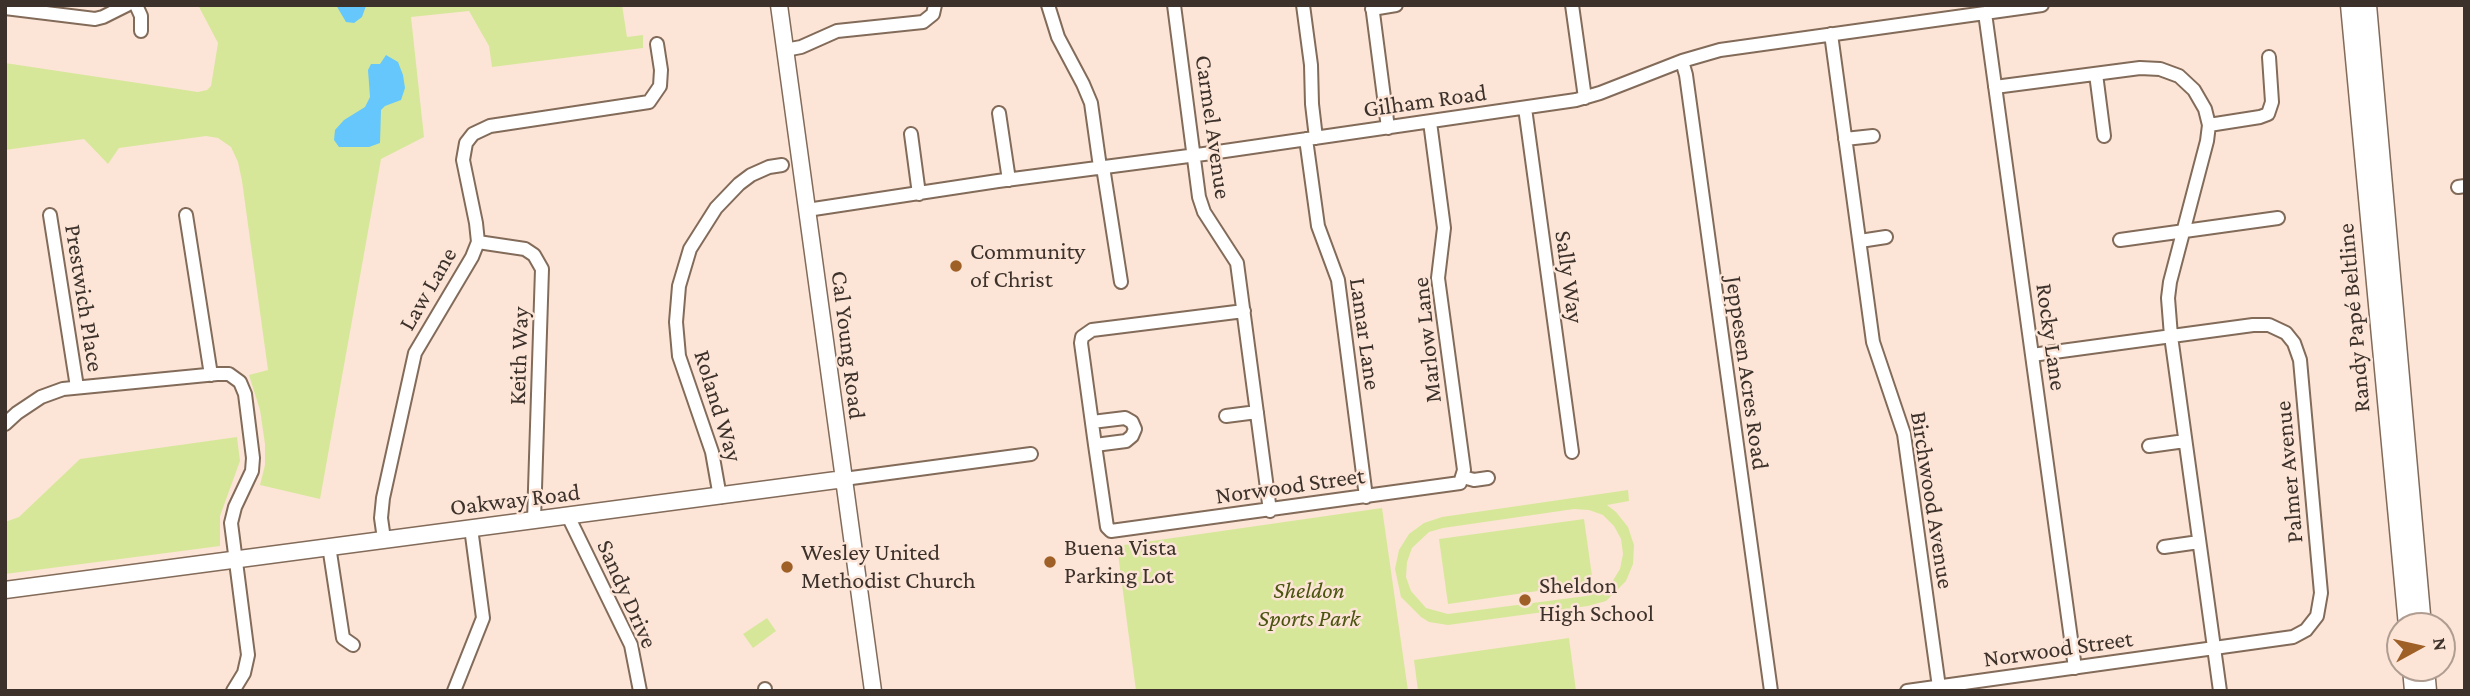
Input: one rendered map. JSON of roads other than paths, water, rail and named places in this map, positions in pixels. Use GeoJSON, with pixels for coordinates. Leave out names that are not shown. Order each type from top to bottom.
{"type":"FeatureCollection","features":[{"type":"Feature","properties":{"kind":"highway","name":"Randy Papé Beltline"},"geometry":{"type":"LineString","coordinates":[[2350,5],[2405,612]]}},
{"type":"Feature","properties":{"kind":"highway","name":"Randy Papé Beltline"},"geometry":{"type":"LineString","coordinates":[[2367,5],[2420,612]]}},
{"type":"Feature","properties":{"kind":"main road","name":"Cal Young Road"},"geometry":{"type":"LineString","coordinates":[[779,5],[873,691]]}},
{"type":"Feature","properties":{"kind":"main road","name":"Oakway Road"},"geometry":{"type":"LineString","coordinates":[[5,590],[844,479]]}},
{"type":"Feature","properties":{"kind":"street"},"geometry":{"type":"LineString","coordinates":[[5,8],[95,19],[127,5]]}},
{"type":"Feature","properties":{"kind":"street"},"geometry":{"type":"LineString","coordinates":[[136,5],[142,19],[141,31]]}},
{"type":"Feature","properties":{"kind":"street"},"geometry":{"type":"LineString","coordinates":[[785,50],[800,47],[837,31],[923,22],[933,15],[935,5]]}},
{"type":"Feature","properties":{"kind":"street"},"geometry":{"type":"LineString","coordinates":[[1048,5],[1058,37],[1091,103],[1121,282]]}},
{"type":"Feature","properties":{"kind":"street","name":"Carmel Avenue"},"geometry":{"type":"LineString","coordinates":[[1174,5],[1200,202],[1207,217],[1237,260],[1270,510]]}},
{"type":"Feature","properties":{"kind":"street","name":"Lamar Lane"},"geometry":{"type":"LineString","coordinates":[[1303,5],[1311,65],[1311,139],[1318,226],[1338,280],[1366,497]]}},
{"type":"Feature","properties":{"kind":"street"},"geometry":{"type":"LineString","coordinates":[[1388,128],[1372,7],[1396,5]]}},
{"type":"Feature","properties":{"kind":"street"},"geometry":{"type":"LineString","coordinates":[[1572,5],[1585,98]]}},
{"type":"Feature","properties":{"kind":"street","name":"Gilham Road"},"geometry":{"type":"LineString","coordinates":[[807,210],[1525,108],[1585,98],[1682,61],[1720,50],[2042,5]]}},
{"type":"Feature","properties":{"kind":"street","name":"Rocky Lane"},"geometry":{"type":"LineString","coordinates":[[1985,13],[2075,667]]}},
{"type":"Feature","properties":{"kind":"street","name":"Birchwood Avenue"},"geometry":{"type":"LineString","coordinates":[[1831,34],[1874,348],[1904,433],[1939,687]]}},
{"type":"Feature","properties":{"kind":"street","name":"Law Lane"},"geometry":{"type":"LineString","coordinates":[[384,539],[381,518],[383,498],[415,353],[472,257],[478,242],[463,160],[464,149],[470,138],[490,126],[649,102],[658,93],[661,77],[657,44]]}},
{"type":"Feature","properties":{"kind":"street"},"geometry":{"type":"LineString","coordinates":[[2209,125],[2268,114],[2272,102],[2269,57]]}},
{"type":"Feature","properties":{"kind":"street","name":"Jeppesen Acres Road"},"geometry":{"type":"LineString","coordinates":[[1682,61],[1771,691]]}},
{"type":"Feature","properties":{"kind":"street"},"geometry":{"type":"LineString","coordinates":[[1995,88],[2153,68],[2173,73],[2190,85],[2205,109],[2209,125],[2207,141],[2168,289],[2171,336],[2220,691]]}},
{"type":"Feature","properties":{"kind":"street"},"geometry":{"type":"LineString","coordinates":[[2096,74],[2104,135]]}},
{"type":"Feature","properties":{"kind":"street","name":"Sally Way"},"geometry":{"type":"LineString","coordinates":[[1525,108],[1573,452]]}},
{"type":"Feature","properties":{"kind":"street"},"geometry":{"type":"LineString","coordinates":[[999,113],[1009,180]]}},
{"type":"Feature","properties":{"kind":"street","name":"Marlow Lane"},"geometry":{"type":"LineString","coordinates":[[1430,122],[1444,228],[1438,281],[1463,474]]}},
{"type":"Feature","properties":{"kind":"street"},"geometry":{"type":"LineString","coordinates":[[911,134],[919,194]]}},
{"type":"Feature","properties":{"kind":"street"},"geometry":{"type":"LineString","coordinates":[[1845,139],[1873,136]]}},
{"type":"Feature","properties":{"kind":"street","name":"Roland Way"},"geometry":{"type":"LineString","coordinates":[[720,497],[712,452],[679,356],[676,322],[679,286],[690,249],[716,208],[751,175],[782,165]]}},
{"type":"Feature","properties":{"kind":"street","name":"Prestwich Place"},"geometry":{"type":"LineString","coordinates":[[50,215],[76,387]]}},
{"type":"Feature","properties":{"kind":"street"},"geometry":{"type":"LineString","coordinates":[[186,215],[211,374]]}},
{"type":"Feature","properties":{"kind":"street"},"geometry":{"type":"LineString","coordinates":[[2120,240],[2278,218]]}},
{"type":"Feature","properties":{"kind":"street"},"geometry":{"type":"LineString","coordinates":[[1860,241],[1886,237]]}},
{"type":"Feature","properties":{"kind":"street","name":"Keith Way"},"geometry":{"type":"LineString","coordinates":[[478,242],[525,249],[534,255],[542,269],[534,520]]}},
{"type":"Feature","properties":{"kind":"street"},"geometry":{"type":"LineString","coordinates":[[1092,422],[1125,418],[1132,422],[1135,429],[1126,441],[1095,445],[1081,341],[1086,333],[1092,330],[1244,311]]}},
{"type":"Feature","properties":{"kind":"street","name":"Palmer Avenue"},"geometry":{"type":"LineString","coordinates":[[2032,355],[2253,325],[2269,325],[2280,329],[2297,348],[2321,593],[2317,616],[2306,629],[2292,637],[2214,648]]}},
{"type":"Feature","properties":{"kind":"street"},"geometry":{"type":"LineString","coordinates":[[5,424],[17,412],[41,397],[76,387],[211,374],[229,374],[235,377],[243,387],[253,453],[252,471],[232,516],[248,655],[244,673],[233,691]]}},
{"type":"Feature","properties":{"kind":"street"},"geometry":{"type":"LineString","coordinates":[[1226,416],[1257,412]]}},
{"type":"Feature","properties":{"kind":"street"},"geometry":{"type":"LineString","coordinates":[[2149,446],[2185,441]]}},
{"type":"Feature","properties":{"kind":"street","name":"Norwood Street"},"geometry":{"type":"LineString","coordinates":[[1095,445],[1107,527],[1112,532],[1455,485],[1463,474]]}},
{"type":"Feature","properties":{"kind":"street","name":"Oakway Road"},"geometry":{"type":"LineString","coordinates":[[844,479],[1031,454]]}},
{"type":"Feature","properties":{"kind":"street"},"geometry":{"type":"LineString","coordinates":[[1463,474],[1475,480],[1489,478]]}},
{"type":"Feature","properties":{"kind":"street","name":"Sandy Drive"},"geometry":{"type":"LineString","coordinates":[[568,516],[631,645],[640,691]]}},
{"type":"Feature","properties":{"kind":"street"},"geometry":{"type":"LineString","coordinates":[[454,691],[483,618],[471,528]]}},
{"type":"Feature","properties":{"kind":"street"},"geometry":{"type":"LineString","coordinates":[[2164,547],[2199,542]]}},
{"type":"Feature","properties":{"kind":"street"},"geometry":{"type":"LineString","coordinates":[[329,546],[343,638],[353,645]]}},
{"type":"Feature","properties":{"kind":"street","name":"Norwood Street"},"geometry":{"type":"LineString","coordinates":[[1907,691],[2214,648]]}},
{"type":"Feature","properties":{"kind":"water"},"geometry":{"type":"Polygon","coordinates":[[[336,5],[366,6],[362,17],[354,23],[346,22],[336,5]]]}},
{"type":"Feature","properties":{"kind":"water"},"geometry":{"type":"Polygon","coordinates":[[[386,55],[398,62],[405,88],[401,100],[381,110],[380,143],[369,147],[339,147],[334,140],[335,130],[344,120],[365,107],[370,97],[368,70],[371,64],[380,64],[386,55]]]}},
{"type":"Feature","properties":{"kind":"place","name":"Community of Christ"},"geometry":{"type":"Point","coordinates":[956,266]}},
{"type":"Feature","properties":{"kind":"place","name":"Buena Vista Parking Lot"},"geometry":{"type":"Point","coordinates":[1050,562]}},
{"type":"Feature","properties":{"kind":"place","name":"Wesley United Methodist Church"},"geometry":{"type":"Point","coordinates":[787,567]}},
{"type":"Feature","properties":{"kind":"place","name":"Sheldon High School"},"geometry":{"type":"Point","coordinates":[1525,600]}},
{"type":"Feature","properties":{"kind":"park label","name":"Sheldon Sports Park"},"geometry":{"type":"Point","coordinates":[1309,605]}}]}
